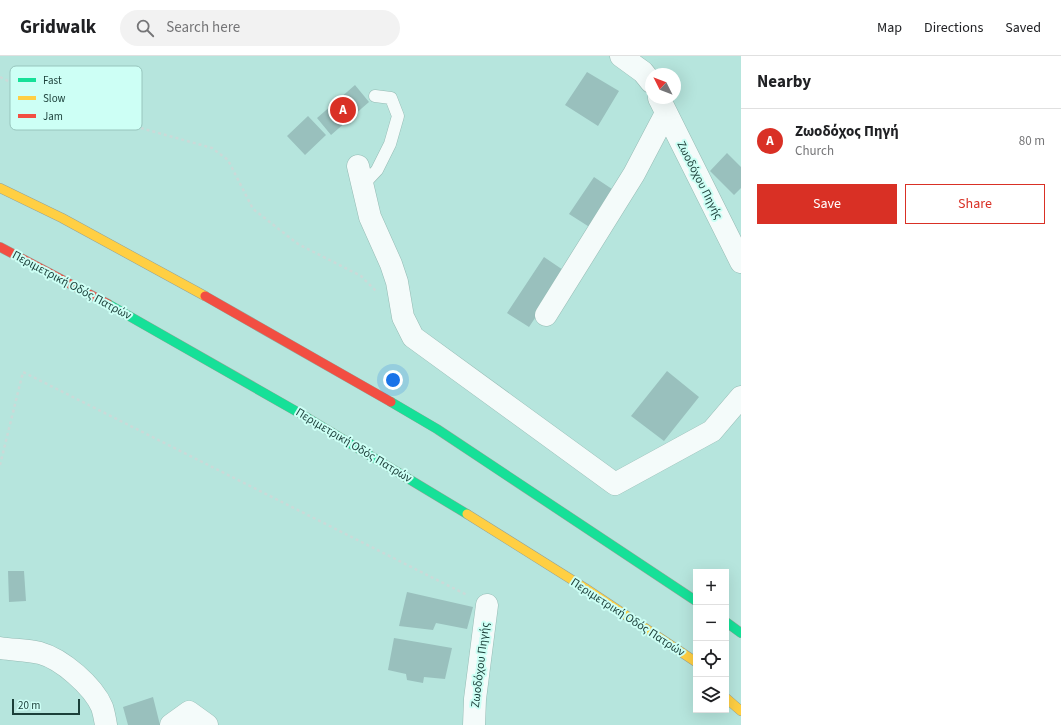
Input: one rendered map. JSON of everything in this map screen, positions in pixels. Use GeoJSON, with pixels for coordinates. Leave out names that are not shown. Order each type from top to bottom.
{"type":"FeatureCollection","features":[{"type":"Feature","properties":{"kind":"highway"},"geometry":{"type":"LineString","coordinates":[[0,188],[62,218],[239,315],[437,429],[693,599]]}},
{"type":"Feature","properties":{"kind":"highway","name":"Περιμετρική Οδός Πατρών"},"geometry":{"type":"LineString","coordinates":[[0,247],[199,355],[366,451],[506,538],[693,660]]}},
{"type":"Feature","properties":{"kind":"highway"},"geometry":{"type":"LineString","coordinates":[[729,624],[741,633]]}},
{"type":"Feature","properties":{"kind":"highway"},"geometry":{"type":"LineString","coordinates":[[649,630],[693,668]]}},
{"type":"Feature","properties":{"kind":"highway"},"geometry":{"type":"LineString","coordinates":[[729,701],[741,711]]}},
{"type":"Feature","properties":{"kind":"street"},"geometry":{"type":"LineString","coordinates":[[621,56],[645,74]]}},
{"type":"Feature","properties":{"kind":"street"},"geometry":{"type":"LineString","coordinates":[[546,315],[634,174],[663,105]]}},
{"type":"Feature","properties":{"kind":"street","name":"Ζωοδόχου Πηγής"},"geometry":{"type":"LineString","coordinates":[[663,105],[741,262]]}},
{"type":"Feature","properties":{"kind":"street"},"geometry":{"type":"LineString","coordinates":[[360,176],[370,217],[395,275],[404,319],[413,337],[615,484],[712,432],[741,397]]}},
{"type":"Feature","properties":{"kind":"street","name":"Ζωοδόχου Πηγής"},"geometry":{"type":"LineString","coordinates":[[474,725],[475,699],[487,605]]}},
{"type":"Feature","properties":{"kind":"street"},"geometry":{"type":"LineString","coordinates":[[0,648],[39,653],[56,660],[79,677],[88,687],[102,707],[106,725]]}},
{"type":"Feature","properties":{"kind":"street"},"geometry":{"type":"LineString","coordinates":[[171,725],[189,712],[207,725]]}},
{"type":"Feature","properties":{"kind":"lane"},"geometry":{"type":"LineString","coordinates":[[360,176],[377,170],[390,144],[398,116],[391,98],[375,96]]}},
{"type":"Feature","properties":{"kind":"path"},"geometry":{"type":"LineString","coordinates":[[0,77],[10,82]]}},
{"type":"Feature","properties":{"kind":"path"},"geometry":{"type":"LineString","coordinates":[[142,128],[212,148],[228,160],[253,209],[298,244],[360,276],[377,292]]}},
{"type":"Feature","properties":{"kind":"path"},"geometry":{"type":"LineString","coordinates":[[0,465],[23,372],[487,605]]}},
{"type":"Feature","properties":{"kind":"building"},"geometry":{"type":"Polygon","coordinates":[[[587,72],[619,91],[598,126],[565,105],[587,72]]]}},
{"type":"Feature","properties":{"kind":"building"},"geometry":{"type":"Polygon","coordinates":[[[355,85],[369,102],[331,135],[317,118],[355,85]]]}},
{"type":"Feature","properties":{"kind":"building"},"geometry":{"type":"Polygon","coordinates":[[[308,116],[326,135],[305,155],[287,136],[308,116]]]}},
{"type":"Feature","properties":{"kind":"building"},"geometry":{"type":"Polygon","coordinates":[[[727,153],[741,167],[741,188],[734,195],[710,171],[727,153]]]}},
{"type":"Feature","properties":{"kind":"building"},"geometry":{"type":"Polygon","coordinates":[[[594,177],[615,191],[591,228],[569,214],[594,177]]]}},
{"type":"Feature","properties":{"kind":"building"},"geometry":{"type":"Polygon","coordinates":[[[544,257],[566,272],[529,327],[507,313],[544,257]]]}},
{"type":"Feature","properties":{"kind":"building"},"geometry":{"type":"Polygon","coordinates":[[[667,371],[699,397],[664,441],[631,416],[667,371]]]}},
{"type":"Feature","properties":{"kind":"building"},"geometry":{"type":"Polygon","coordinates":[[[8,571],[24,571],[26,601],[9,602],[8,571]]]}},
{"type":"Feature","properties":{"kind":"building"},"geometry":{"type":"Polygon","coordinates":[[[407,592],[473,607],[467,629],[436,623],[433,630],[399,626],[407,592]]]}},
{"type":"Feature","properties":{"kind":"building"},"geometry":{"type":"Polygon","coordinates":[[[394,638],[452,648],[445,679],[424,677],[423,683],[407,680],[406,674],[388,670],[394,638]]]}},
{"type":"Feature","properties":{"kind":"building"},"geometry":{"type":"Polygon","coordinates":[[[153,697],[160,725],[128,725],[123,707],[153,697]]]}},
{"type":"Feature","properties":{"kind":"traffic: fast"},"geometry":{"type":"LineString","coordinates":[[108,304],[301,414],[467,514]]}},
{"type":"Feature","properties":{"kind":"traffic: fast"},"geometry":{"type":"LineString","coordinates":[[391,402],[437,429],[693,599]]}},
{"type":"Feature","properties":{"kind":"traffic: fast"},"geometry":{"type":"LineString","coordinates":[[729,624],[741,633]]}},
{"type":"Feature","properties":{"kind":"traffic: slow"},"geometry":{"type":"LineString","coordinates":[[0,188],[62,218],[205,296]]}},
{"type":"Feature","properties":{"kind":"traffic: slow"},"geometry":{"type":"LineString","coordinates":[[467,514],[585,588],[693,660]]}},
{"type":"Feature","properties":{"kind":"traffic: slow"},"geometry":{"type":"LineString","coordinates":[[729,701],[741,711]]}},
{"type":"Feature","properties":{"kind":"traffic: jam"},"geometry":{"type":"LineString","coordinates":[[0,247],[108,304]]}},
{"type":"Feature","properties":{"kind":"traffic: jam"},"geometry":{"type":"LineString","coordinates":[[205,296],[391,402]]}},
{"type":"Feature","properties":{"kind":"place","name":"Ζωοδόχος Πηγή"},"geometry":{"type":"Point","coordinates":[343,110]}}]}
